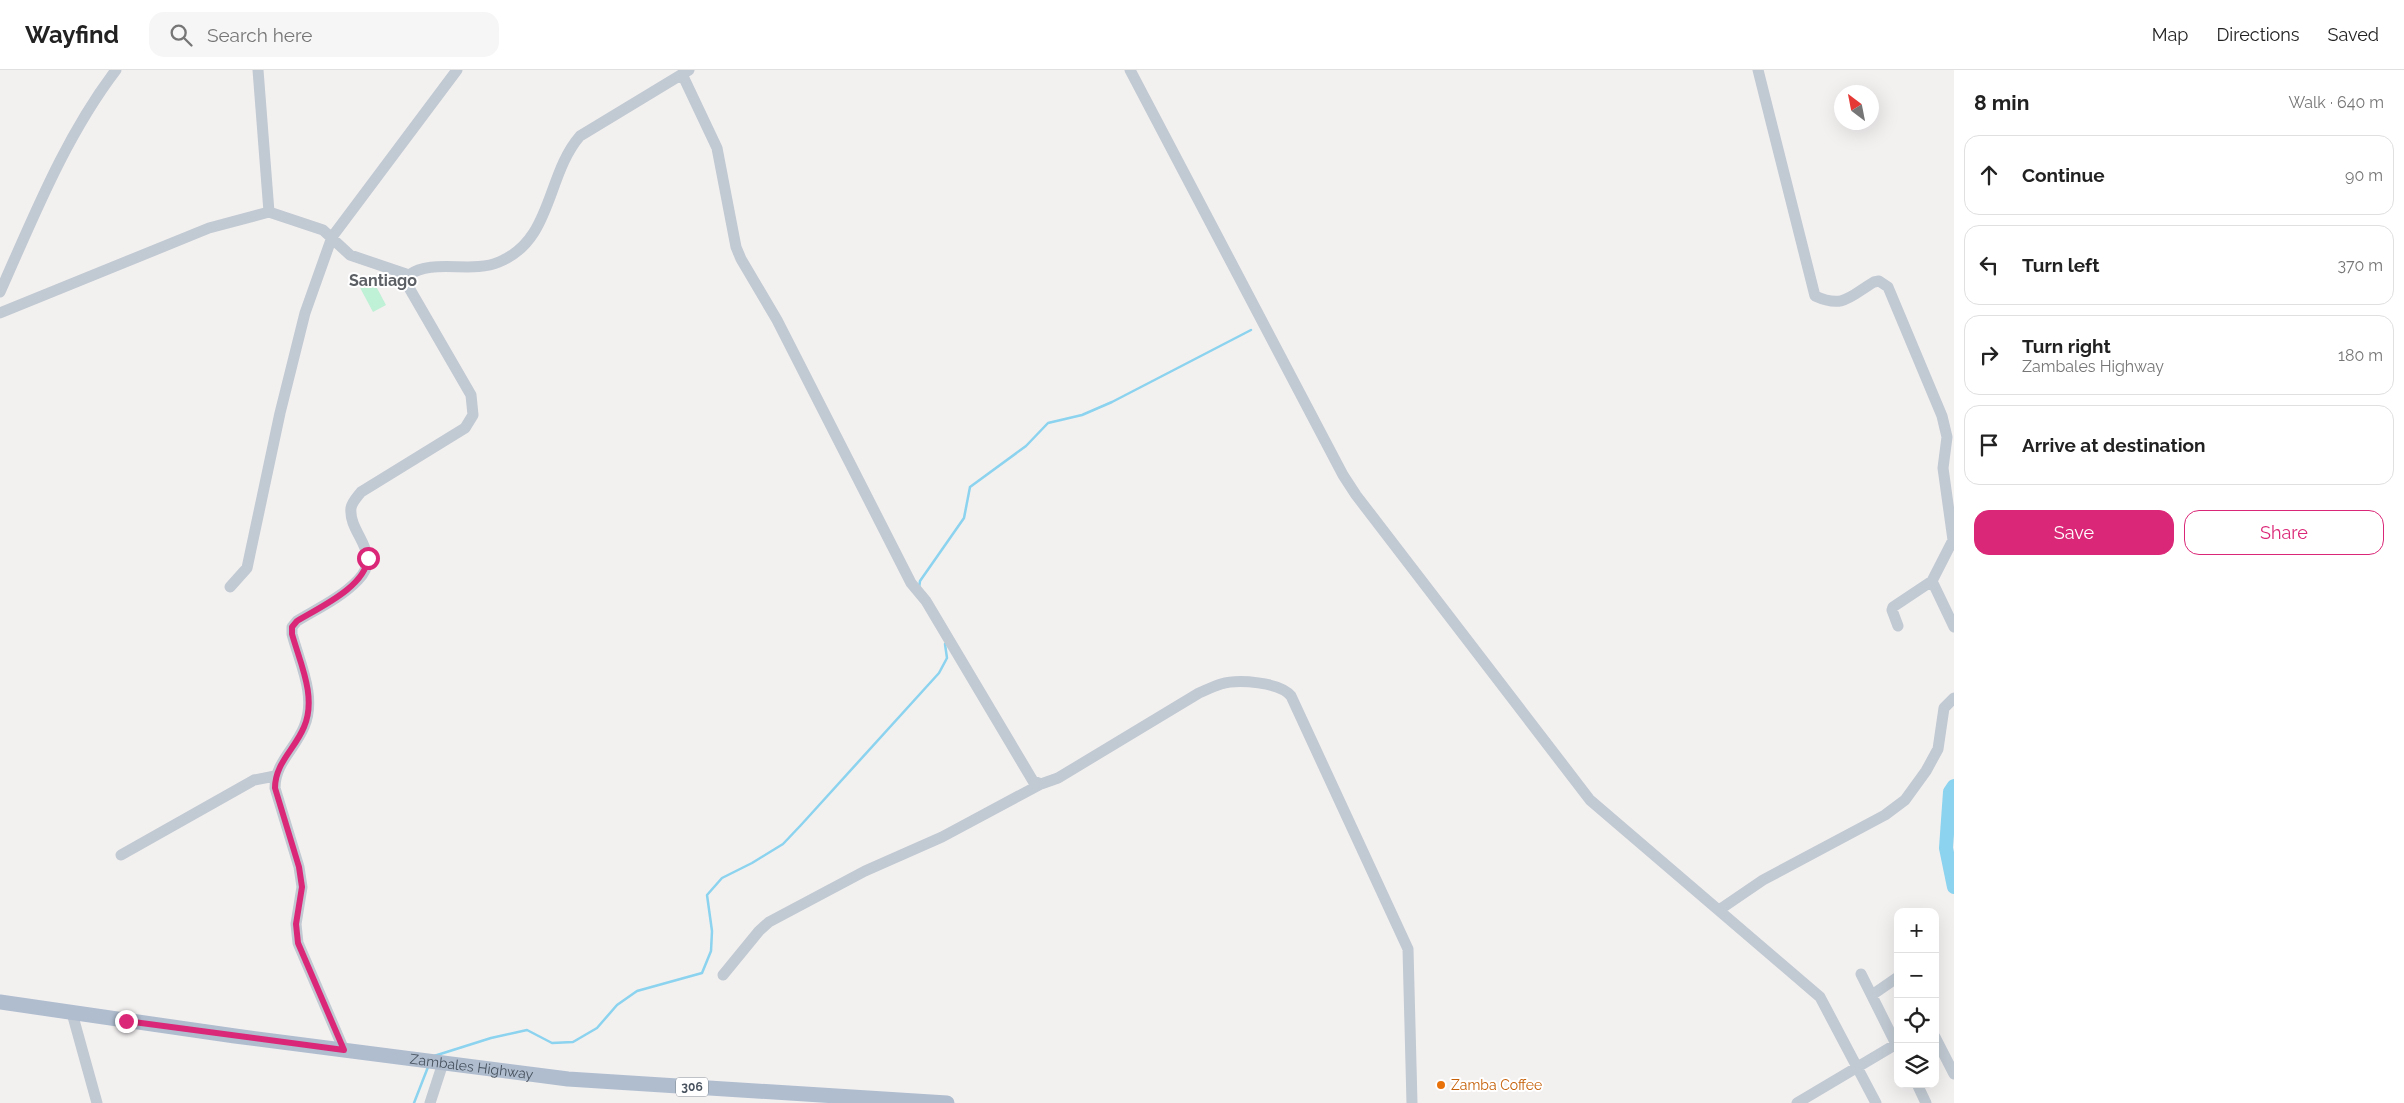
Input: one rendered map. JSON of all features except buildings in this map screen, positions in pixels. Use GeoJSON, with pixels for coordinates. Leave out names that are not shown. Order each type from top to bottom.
{"type":"FeatureCollection","features":[{"type":"Feature","properties":{"kind":"main road","name":"Zambales Highway"},"geometry":{"type":"LineString","coordinates":[[0,1002],[568,1079],[947,1103]]}},
{"type":"Feature","properties":{"kind":"street"},"geometry":{"type":"LineString","coordinates":[[0,292],[70,141],[87,110],[116,70]]}},
{"type":"Feature","properties":{"kind":"street"},"geometry":{"type":"LineString","coordinates":[[258,70],[269,212]]}},
{"type":"Feature","properties":{"kind":"street"},"geometry":{"type":"LineString","coordinates":[[230,586],[247,568],[304,312],[332,237],[457,70]]}},
{"type":"Feature","properties":{"kind":"street"},"geometry":{"type":"LineString","coordinates":[[1130,70],[1340,469],[1352,488],[1590,800],[1820,997],[1876,1103]]}},
{"type":"Feature","properties":{"kind":"street"},"geometry":{"type":"LineString","coordinates":[[1758,70],[1815,296],[1828,301],[1840,302],[1874,282],[1879,281],[1888,286],[1942,416],[1947,437],[1943,468],[1953,540],[1932,582],[1893,606],[1892,610],[1898,626]]}},
{"type":"Feature","properties":{"kind":"street"},"geometry":{"type":"LineString","coordinates":[[0,313],[210,228],[269,212],[309,223],[332,237],[350,255],[409,275],[422,268],[483,267],[498,263],[525,246],[540,223],[569,152],[580,136],[685,72],[717,148],[736,247],[741,259],[777,320],[906,574],[919,592],[1033,781],[1041,784]]}},
{"type":"Feature","properties":{"kind":"street"},"geometry":{"type":"LineString","coordinates":[[344,1050],[298,943],[296,924],[302,887],[299,867],[275,788],[275,776],[304,728],[310,701],[292,634],[292,627],[297,621],[358,580],[367,563],[367,549],[352,515],[352,504],[361,492],[465,428],[473,416],[474,407],[466,384],[408,286],[409,275]]}},
{"type":"Feature","properties":{"kind":"street"},"geometry":{"type":"LineString","coordinates":[[1932,582],[1954,628]]}},
{"type":"Feature","properties":{"kind":"street"},"geometry":{"type":"LineString","coordinates":[[723,975],[759,931],[769,922],[865,871],[942,837],[1041,784],[1058,778],[1191,698],[1220,684],[1230,682],[1282,688],[1287,691],[1296,703],[1408,949],[1412,1103]]}},
{"type":"Feature","properties":{"kind":"street"},"geometry":{"type":"LineString","coordinates":[[1719,910],[1764,880],[1885,815],[1905,800],[1926,771],[1938,749],[1944,708],[1954,698]]}},
{"type":"Feature","properties":{"kind":"street"},"geometry":{"type":"LineString","coordinates":[[121,855],[254,780],[275,776]]}},
{"type":"Feature","properties":{"kind":"street"},"geometry":{"type":"LineString","coordinates":[[1861,974],[1896,1043]]}},
{"type":"Feature","properties":{"kind":"street"},"geometry":{"type":"LineString","coordinates":[[1872,995],[1894,980]]}},
{"type":"Feature","properties":{"kind":"street"},"geometry":{"type":"LineString","coordinates":[[72,1013],[97,1103]]}},
{"type":"Feature","properties":{"kind":"street"},"geometry":{"type":"LineString","coordinates":[[1938,1043],[1954,1074]]}},
{"type":"Feature","properties":{"kind":"street"},"geometry":{"type":"LineString","coordinates":[[1798,1103],[1815,1099],[1857,1066],[1894,1047]]}},
{"type":"Feature","properties":{"kind":"street"},"geometry":{"type":"LineString","coordinates":[[430,1103],[436,1062]]}},
{"type":"Feature","properties":{"kind":"street"},"geometry":{"type":"LineString","coordinates":[[1919,1088],[1926,1103]]}},
{"type":"Feature","properties":{"kind":"green space"},"geometry":{"type":"Polygon","coordinates":[[[370,275],[386,305],[373,312],[357,282],[370,275]]]}},
{"type":"Feature","properties":{"kind":"waterway"},"geometry":{"type":"LineString","coordinates":[[919,588],[920,581],[964,518],[970,487],[1026,446],[1048,423],[1082,415],[1112,402],[1251,330]]}},
{"type":"Feature","properties":{"kind":"waterway"},"geometry":{"type":"LineString","coordinates":[[434,1056],[491,1038],[527,1030],[552,1043],[573,1042],[597,1028],[617,1005],[637,991],[702,973],[711,951],[712,931],[707,895],[722,878],[752,863],[783,844],[939,673],[947,658],[945,644]]}},
{"type":"Feature","properties":{"kind":"waterway"},"geometry":{"type":"LineString","coordinates":[[1954,786],[1950,792],[1946,848],[1954,887]]}},
{"type":"Feature","properties":{"kind":"waterway"},"geometry":{"type":"LineString","coordinates":[[414,1103],[428,1067]]}},
{"type":"Feature","properties":{"kind":"place","name":"Zamba Coffee"},"geometry":{"type":"Point","coordinates":[1441,1085]}},
{"type":"Feature","properties":{"kind":"district","name":"Santiago"},"geometry":{"type":"Point","coordinates":[383,280]}},
{"type":"Feature","properties":{"kind":"route"},"geometry":{"type":"LineString","coordinates":[[126,1021],[344,1050],[298,943],[296,924],[302,887],[299,867],[275,788],[275,776],[304,728],[310,701],[307,684],[292,634],[292,627],[297,621],[335,598],[358,580],[365,569],[368,558]]}}]}
